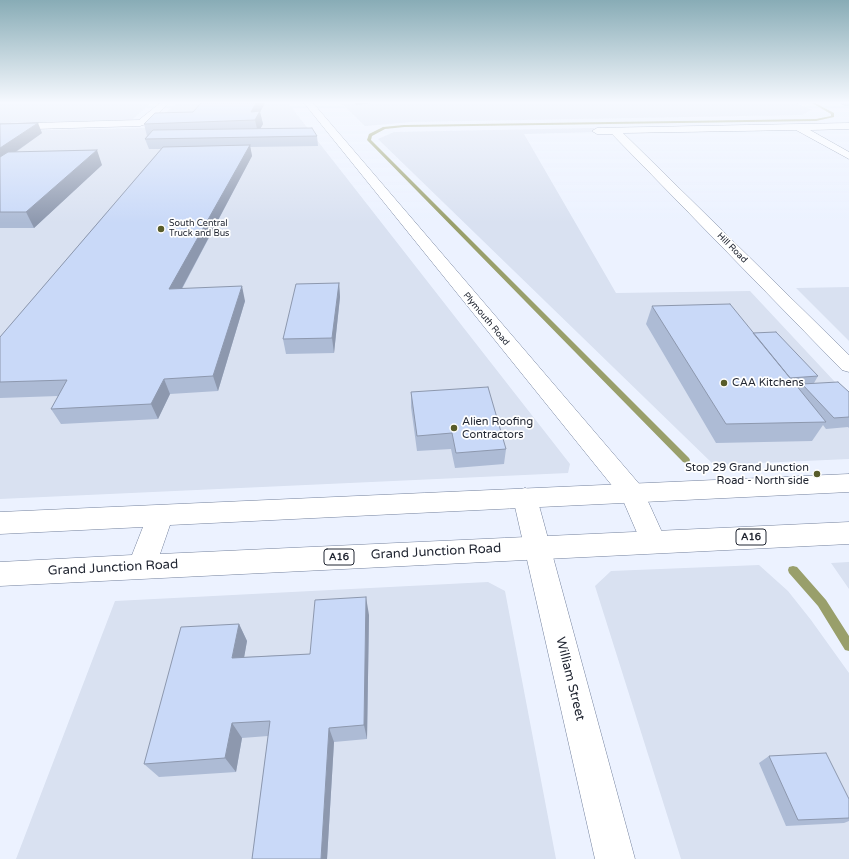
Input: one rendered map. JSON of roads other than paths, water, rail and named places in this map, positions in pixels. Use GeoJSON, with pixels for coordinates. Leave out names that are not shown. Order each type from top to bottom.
{"type":"FeatureCollection","features":[{"type":"Feature","properties":{"kind":"main road","name":"Plymouth Road"},"geometry":{"type":"LineString","coordinates":[[341,143],[632,493],[653,541]]}},
{"type":"Feature","properties":{"kind":"main road","name":"Hill Road"},"geometry":{"type":"LineString","coordinates":[[627,143],[849,366]]}},
{"type":"Feature","properties":{"kind":"main road"},"geometry":{"type":"LineString","coordinates":[[826,143],[849,156]]}},
{"type":"Feature","properties":{"kind":"main road"},"geometry":{"type":"LineString","coordinates":[[0,523],[849,483]]}},
{"type":"Feature","properties":{"kind":"main road","name":"William Street"},"geometry":{"type":"LineString","coordinates":[[525,498],[615,859]]}},
{"type":"Feature","properties":{"kind":"main road"},"geometry":{"type":"LineString","coordinates":[[142,567],[160,516]]}},
{"type":"Feature","properties":{"kind":"main road","name":"Grand Junction Road"},"geometry":{"type":"LineString","coordinates":[[0,574],[653,541],[849,533]]}},
{"type":"Feature","properties":{"kind":"waterway"},"geometry":{"type":"LineString","coordinates":[[372,143],[686,460]]}},
{"type":"Feature","properties":{"kind":"waterway"},"geometry":{"type":"LineString","coordinates":[[793,570],[822,603],[849,646]]}},
{"type":"Feature","properties":{"kind":"place","name":"South Central Truck and Bus"},"geometry":{"type":"Point","coordinates":[161,229]}},
{"type":"Feature","properties":{"kind":"place","name":"CAA Kitchens"},"geometry":{"type":"Point","coordinates":[724,383]}},
{"type":"Feature","properties":{"kind":"place","name":"Alien Roofing Contractors"},"geometry":{"type":"Point","coordinates":[454,428]}},
{"type":"Feature","properties":{"kind":"place","name":"Stop 29 Grand Junction Road - North side"},"geometry":{"type":"Point","coordinates":[817,474]}}]}
